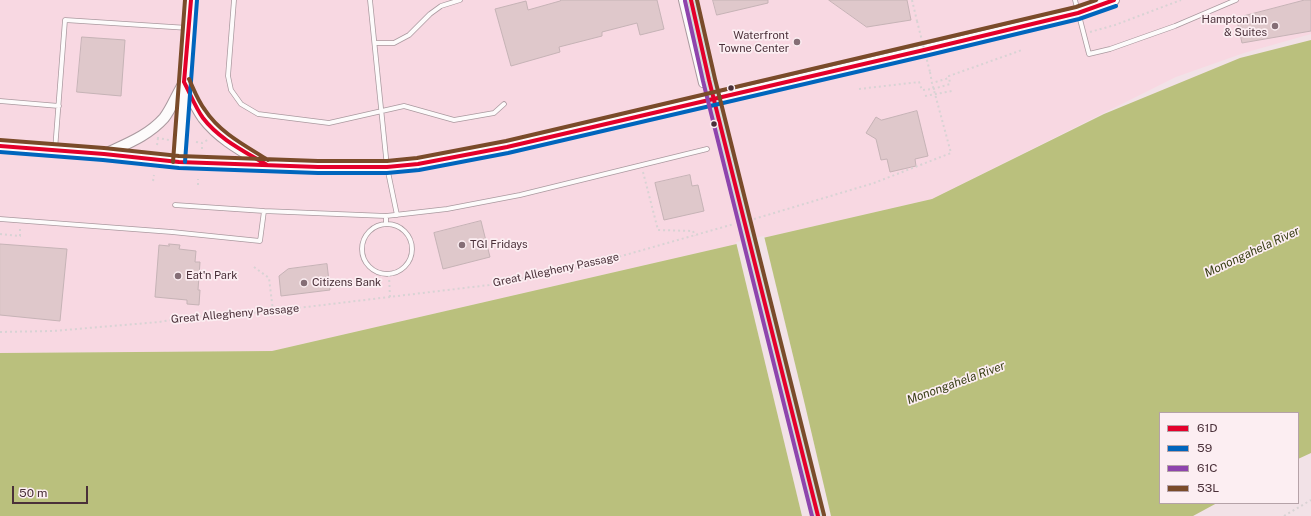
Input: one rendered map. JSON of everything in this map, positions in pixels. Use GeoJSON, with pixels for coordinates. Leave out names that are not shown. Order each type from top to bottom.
{"type":"FeatureCollection","features":[{"type":"Feature","properties":{"kind":"main road"},"geometry":{"type":"LineString","coordinates":[[691,0],[818,516]]}},
{"type":"Feature","properties":{"kind":"street"},"geometry":{"type":"LineString","coordinates":[[179,162],[191,0]]}},
{"type":"Feature","properties":{"kind":"street"},"geometry":{"type":"LineString","coordinates":[[683,0],[708,101]]}},
{"type":"Feature","properties":{"kind":"street"},"geometry":{"type":"LineString","coordinates":[[0,146],[104,154],[179,162],[318,167],[387,167],[425,163],[708,101],[1078,13],[1114,0]]}},
{"type":"Feature","properties":{"kind":"street"},"geometry":{"type":"LineString","coordinates":[[104,154],[135,140],[153,128],[164,118],[184,82]]}},
{"type":"Feature","properties":{"kind":"street"},"geometry":{"type":"LineString","coordinates":[[184,82],[202,117],[215,131],[225,140],[265,165]]}},
{"type":"Feature","properties":{"kind":"lane"},"geometry":{"type":"LineString","coordinates":[[234,0],[228,76],[231,90],[241,104],[258,114],[329,123],[404,106],[454,120],[494,113],[504,104]]}},
{"type":"Feature","properties":{"kind":"lane"},"geometry":{"type":"LineString","coordinates":[[370,0],[387,167],[397,215]]}},
{"type":"Feature","properties":{"kind":"lane"},"geometry":{"type":"LineString","coordinates":[[375,43],[394,43],[404,38],[441,6],[460,0]]}},
{"type":"Feature","properties":{"kind":"lane"},"geometry":{"type":"LineString","coordinates":[[1075,0],[1090,54],[1110,50],[1175,26],[1236,0]]}},
{"type":"Feature","properties":{"kind":"lane"},"geometry":{"type":"LineString","coordinates":[[55,150],[65,20],[189,28]]}},
{"type":"Feature","properties":{"kind":"lane"},"geometry":{"type":"LineString","coordinates":[[0,101],[59,106]]}},
{"type":"Feature","properties":{"kind":"lane"},"geometry":{"type":"LineString","coordinates":[[175,205],[264,211],[386,216],[397,215],[448,209],[520,195],[707,149]]}},
{"type":"Feature","properties":{"kind":"lane"},"geometry":{"type":"LineString","coordinates":[[0,220],[260,240],[264,211]]}},
{"type":"Feature","properties":{"kind":"lane"},"geometry":{"type":"LineString","coordinates":[[386,216],[386,224]]}},
{"type":"Feature","properties":{"kind":"lane"},"geometry":{"type":"LineString","coordinates":[[386,224],[399,226],[409,236],[413,248],[410,261],[406,266],[401,271],[389,275],[373,271],[363,258],[362,242],[371,229],[386,224]]}},
{"type":"Feature","properties":{"kind":"path"},"geometry":{"type":"LineString","coordinates":[[750,220],[874,183],[951,153],[933,89],[912,0]]}},
{"type":"Feature","properties":{"kind":"path"},"geometry":{"type":"LineString","coordinates":[[1097,29],[1115,25],[1181,0]]}},
{"type":"Feature","properties":{"kind":"path"},"geometry":{"type":"LineString","coordinates":[[932,83],[1022,50]]}},
{"type":"Feature","properties":{"kind":"path"},"geometry":{"type":"LineString","coordinates":[[859,89],[919,82],[922,90],[933,89],[950,84],[949,78]]}},
{"type":"Feature","properties":{"kind":"path"},"geometry":{"type":"LineString","coordinates":[[925,96],[952,91]]}},
{"type":"Feature","properties":{"kind":"path"},"geometry":{"type":"LineString","coordinates":[[157,134],[157,145]]}},
{"type":"Feature","properties":{"kind":"path"},"geometry":{"type":"LineString","coordinates":[[196,142],[202,143],[212,137]]}},
{"type":"Feature","properties":{"kind":"path"},"geometry":{"type":"LineString","coordinates":[[158,138],[169,140]]}},
{"type":"Feature","properties":{"kind":"path"},"geometry":{"type":"LineString","coordinates":[[202,143],[202,148]]}},
{"type":"Feature","properties":{"kind":"path"},"geometry":{"type":"LineString","coordinates":[[641,165],[658,230],[693,230],[694,236]]}},
{"type":"Feature","properties":{"kind":"path"},"geometry":{"type":"LineString","coordinates":[[153,181],[154,175]]}},
{"type":"Feature","properties":{"kind":"path"},"geometry":{"type":"LineString","coordinates":[[198,179],[198,185]]}},
{"type":"Feature","properties":{"kind":"path"},"geometry":{"type":"LineString","coordinates":[[0,234],[20,236],[20,221]]}},
{"type":"Feature","properties":{"kind":"path","name":"Great Allegheny Passage"},"geometry":{"type":"LineString","coordinates":[[0,332],[53,331],[158,322],[194,316],[225,316],[273,312],[489,285],[583,267],[736,224]]}},
{"type":"Feature","properties":{"kind":"path"},"geometry":{"type":"LineString","coordinates":[[254,267],[269,278],[273,312]]}},
{"type":"Feature","properties":{"kind":"path"},"geometry":{"type":"LineString","coordinates":[[389,275],[390,298]]}},
{"type":"Feature","properties":{"kind":"path"},"geometry":{"type":"LineString","coordinates":[[1284,516],[1311,500]]}},
{"type":"Feature","properties":{"kind":"shaded area"},"geometry":{"type":"Polygon","coordinates":[[[0,0],[1311,0],[1311,34],[1244,53],[1176,77],[932,199],[272,351],[0,353],[0,0]]]}},
{"type":"Feature","properties":{"kind":"water","name":"Monongahela River"},"geometry":{"type":"Polygon","coordinates":[[[1311,40],[1311,453],[1299,459],[1299,412],[1159,412],[1159,504],[1215,504],[1193,516],[0,516],[0,353],[272,351],[932,199],[1104,114],[1240,58],[1311,40]]]}},
{"type":"Feature","properties":{"kind":"pier"},"geometry":{"type":"Polygon","coordinates":[[[764,236],[831,516],[802,516],[736,242],[764,236]]]}},
{"type":"Feature","properties":{"kind":"building"},"geometry":{"type":"Polygon","coordinates":[[[561,0],[657,0],[664,29],[640,35],[637,23],[602,32],[602,36],[559,47],[560,52],[511,66],[495,9],[526,1],[528,10],[561,0]]]}},
{"type":"Feature","properties":{"kind":"building"},"geometry":{"type":"Polygon","coordinates":[[[713,0],[768,0],[768,3],[717,15],[713,0]]]}},
{"type":"Feature","properties":{"kind":"building"},"geometry":{"type":"Polygon","coordinates":[[[829,0],[907,0],[911,20],[867,27],[829,0]]]}},
{"type":"Feature","properties":{"kind":"building","name":"Hampton Inn & Suites"},"geometry":{"type":"Polygon","coordinates":[[[1305,0],[1311,0],[1311,31],[1242,43],[1237,21],[1242,19],[1241,17],[1305,0]]]}},
{"type":"Feature","properties":{"kind":"building"},"geometry":{"type":"Polygon","coordinates":[[[82,37],[125,40],[121,96],[77,92],[82,37]]]}},
{"type":"Feature","properties":{"kind":"building"},"geometry":{"type":"Polygon","coordinates":[[[917,111],[928,156],[915,159],[916,166],[890,172],[887,159],[881,160],[876,139],[866,133],[876,117],[881,120],[917,111]]]}},
{"type":"Feature","properties":{"kind":"building"},"geometry":{"type":"Polygon","coordinates":[[[690,175],[692,186],[698,185],[704,211],[664,220],[655,183],[690,175]]]}},
{"type":"Feature","properties":{"kind":"building","name":"TGI Fridays"},"geometry":{"type":"Polygon","coordinates":[[[481,221],[490,257],[443,269],[434,233],[481,221]]]}},
{"type":"Feature","properties":{"kind":"building"},"geometry":{"type":"Polygon","coordinates":[[[0,244],[67,249],[60,321],[0,315],[0,244]]]}},
{"type":"Feature","properties":{"kind":"building","name":"Eat'n Park"},"geometry":{"type":"Polygon","coordinates":[[[169,244],[180,245],[179,249],[196,251],[195,262],[200,262],[198,290],[200,290],[199,305],[187,304],[187,300],[155,297],[159,245],[169,246],[169,244]]]}},
{"type":"Feature","properties":{"kind":"building","name":"Citizens Bank"},"geometry":{"type":"Polygon","coordinates":[[[327,264],[330,290],[281,296],[279,276],[288,269],[327,264]]]}},
{"type":"Feature","properties":{"kind":"transit line","name":"53L"},"geometry":{"type":"LineString","coordinates":[[173,162],[185,0]]}},
{"type":"Feature","properties":{"kind":"transit line","name":"61D"},"geometry":{"type":"LineString","coordinates":[[184,82],[191,0]]}},
{"type":"Feature","properties":{"kind":"transit line","name":"59"},"geometry":{"type":"LineString","coordinates":[[185,162],[197,0]]}},
{"type":"Feature","properties":{"kind":"transit line","name":"61D"},"geometry":{"type":"LineString","coordinates":[[691,0],[709,80],[818,516]]}},
{"type":"Feature","properties":{"kind":"transit line","name":"53L"},"geometry":{"type":"LineString","coordinates":[[697,0],[715,79],[824,515]]}},
{"type":"Feature","properties":{"kind":"transit line","name":"53L"},"geometry":{"type":"LineString","coordinates":[[0,140],[104,148],[179,156],[318,161],[387,161],[417,158],[506,141],[1076,7],[1096,0]]}},
{"type":"Feature","properties":{"kind":"transit line","name":"61D"},"geometry":{"type":"LineString","coordinates":[[0,146],[104,154],[179,162],[318,167],[387,167],[418,164],[507,147],[924,50],[1078,13],[1114,0]]}},
{"type":"Feature","properties":{"kind":"transit line","name":"61C"},"geometry":{"type":"LineString","coordinates":[[685,1],[703,81],[812,516]]}},
{"type":"Feature","properties":{"kind":"transit line","name":"59"},"geometry":{"type":"LineString","coordinates":[[0,152],[103,160],[179,168],[318,173],[387,173],[419,170],[508,153],[925,56],[1079,19],[1116,6]]}},
{"type":"Feature","properties":{"kind":"transit line","name":"53L"},"geometry":{"type":"LineString","coordinates":[[189,79],[203,107],[218,126],[268,160]]}},
{"type":"Feature","properties":{"kind":"transit line","name":"61D"},"geometry":{"type":"LineString","coordinates":[[184,82],[203,118],[209,125],[232,144],[267,165]]}},
{"type":"Feature","properties":{"kind":"place","name":"Hampton Inn & Suites"},"geometry":{"type":"Point","coordinates":[1275,26]}},
{"type":"Feature","properties":{"kind":"place","name":"Waterfront Towne Center"},"geometry":{"type":"Point","coordinates":[797,42]}},
{"type":"Feature","properties":{"kind":"place","name":"TGI Fridays"},"geometry":{"type":"Point","coordinates":[462,245]}},
{"type":"Feature","properties":{"kind":"place","name":"Eat'n Park"},"geometry":{"type":"Point","coordinates":[178,276]}},
{"type":"Feature","properties":{"kind":"place","name":"Citizens Bank"},"geometry":{"type":"Point","coordinates":[304,283]}}]}
